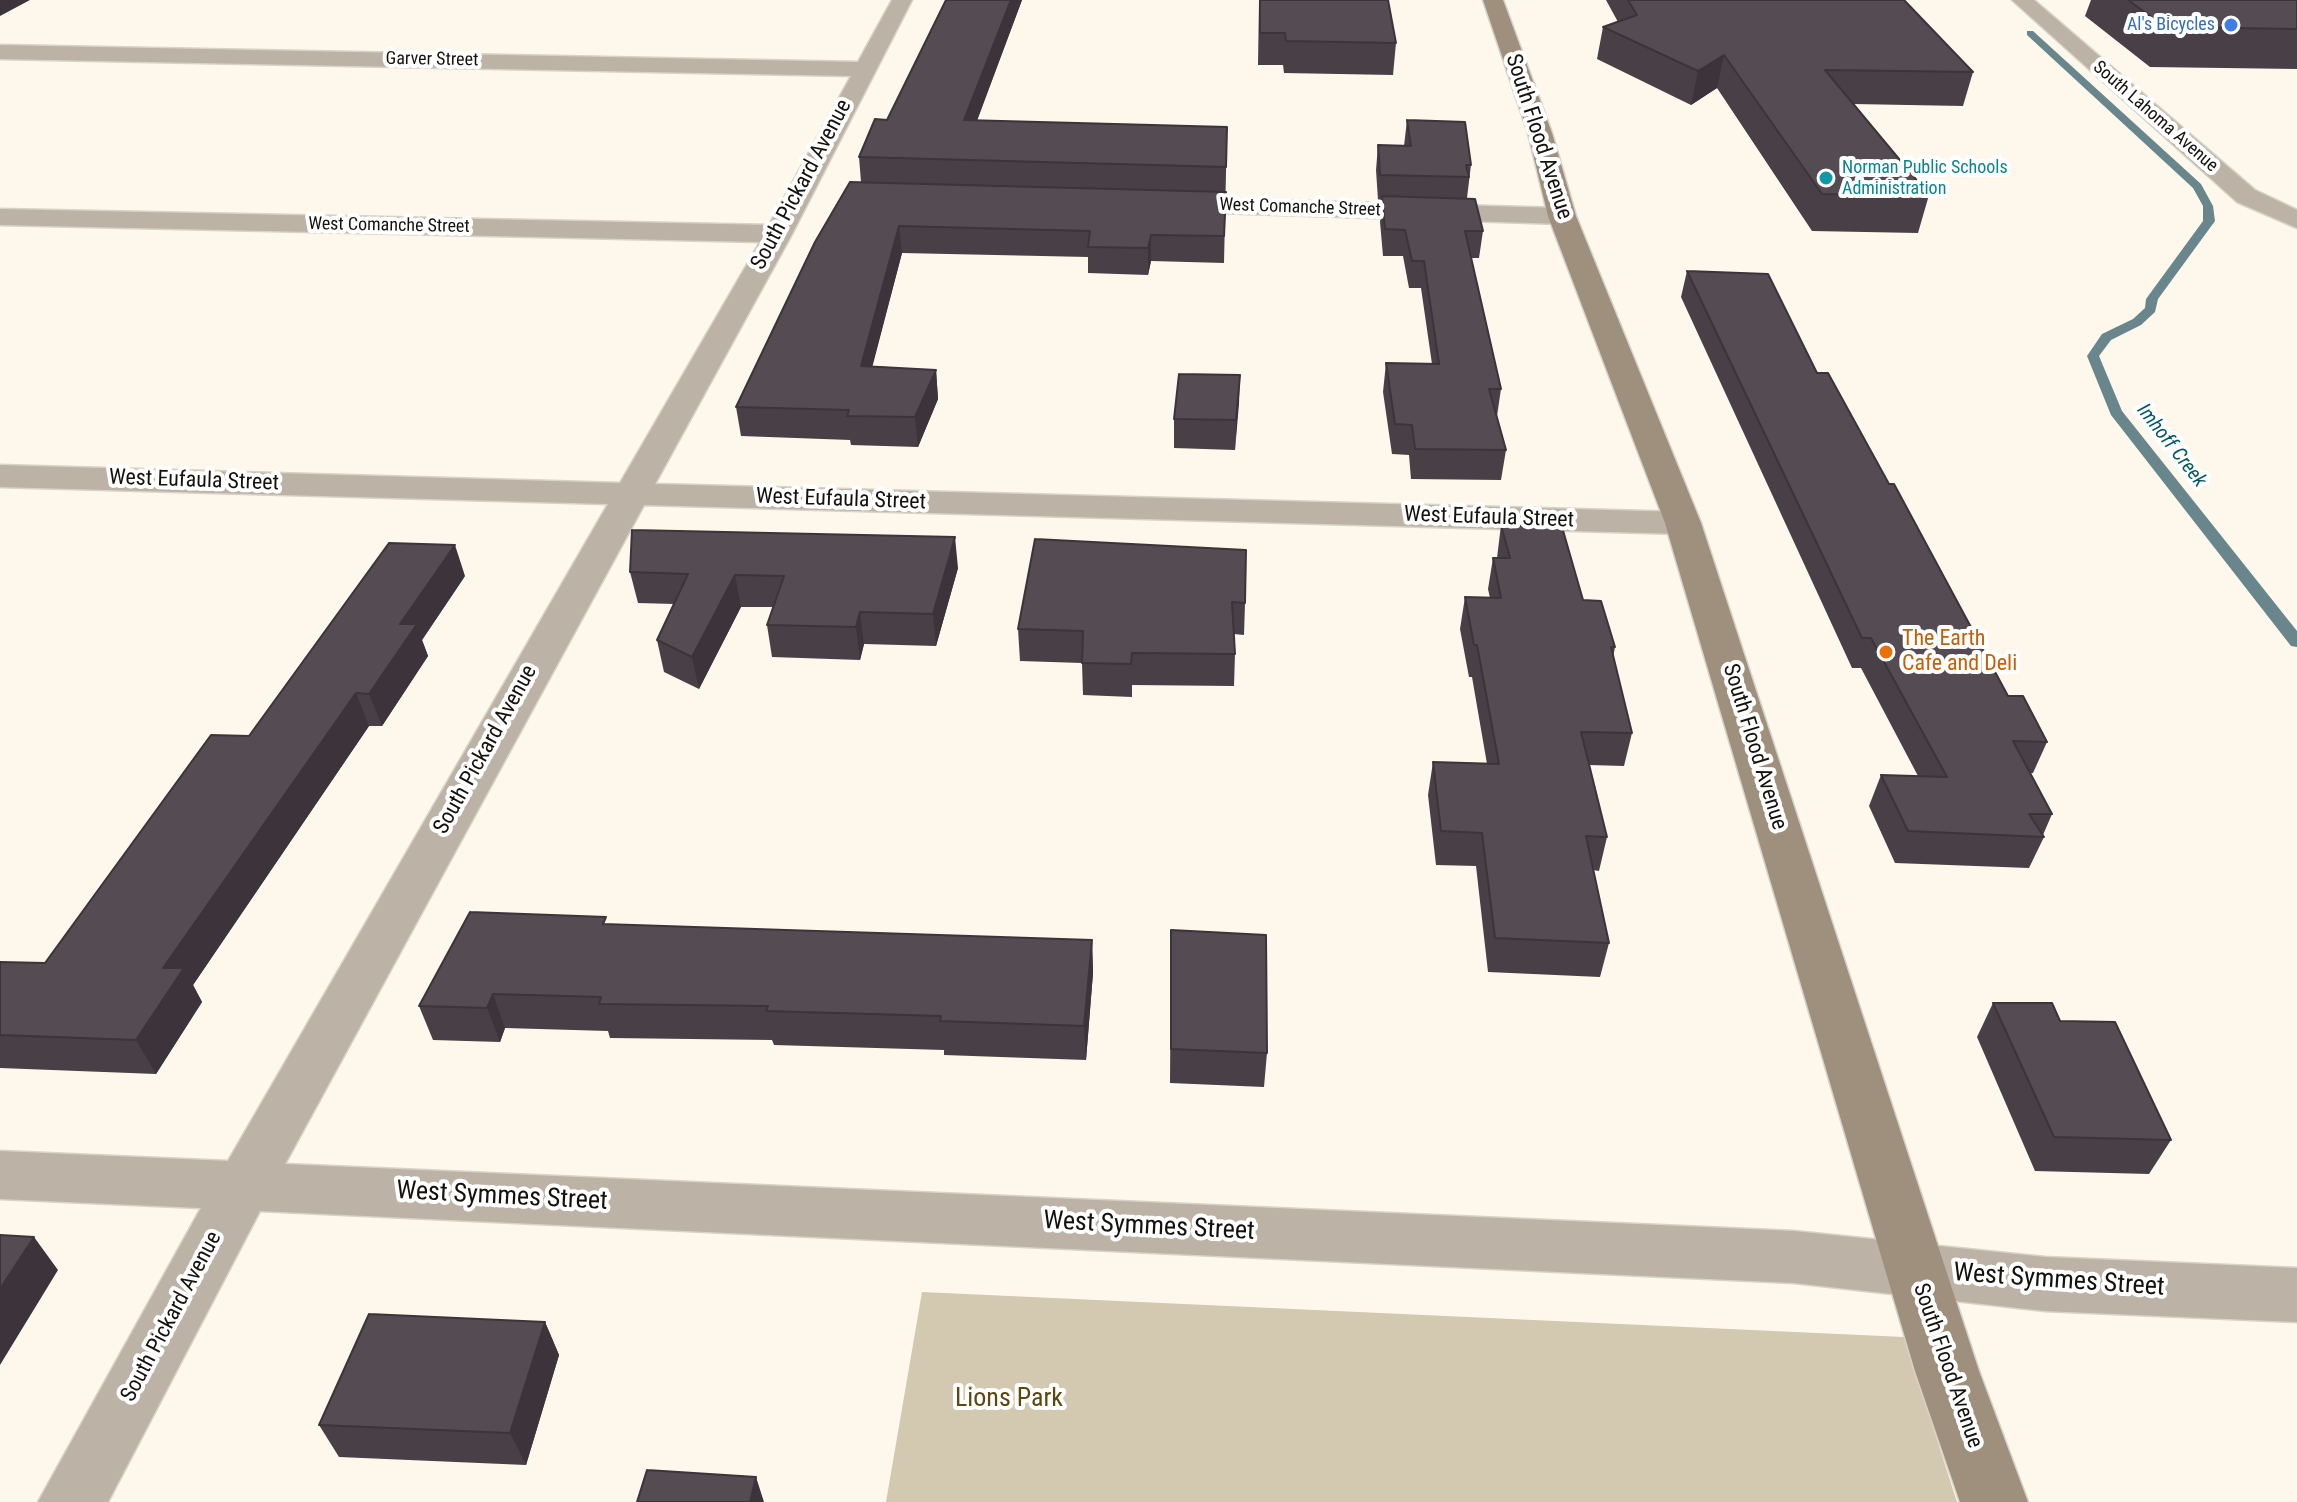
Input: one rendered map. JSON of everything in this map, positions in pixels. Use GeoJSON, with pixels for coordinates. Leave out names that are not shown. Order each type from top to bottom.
{"type":"FeatureCollection","features":[{"type":"Feature","properties":{"kind":"street","name":"South Pickard Avenue"},"geometry":{"type":"LineString","coordinates":[[72,1502],[243,1185],[629,494],[778,234],[814,195],[864,69],[902,0]]}},
{"type":"Feature","properties":{"kind":"street","name":"South Flood Avenue"},"geometry":{"type":"LineString","coordinates":[[1493,0],[1540,133],[1562,216],[1683,523],[1915,1270],[1994,1502]]}},
{"type":"Feature","properties":{"kind":"street","name":"South Lahoma Avenue"},"geometry":{"type":"LineString","coordinates":[[2022,0],[2246,196],[2297,220]]}},
{"type":"Feature","properties":{"kind":"street","name":"Garver Street"},"geometry":{"type":"LineString","coordinates":[[0,52],[864,69]]}},
{"type":"Feature","properties":{"kind":"street","name":"West Comanche Street"},"geometry":{"type":"LineString","coordinates":[[1131,204],[1562,216]]}},
{"type":"Feature","properties":{"kind":"street","name":"West Comanche Street"},"geometry":{"type":"LineString","coordinates":[[0,217],[778,234]]}},
{"type":"Feature","properties":{"kind":"street","name":"West Eufaula Street"},"geometry":{"type":"LineString","coordinates":[[0,476],[1683,523]]}},
{"type":"Feature","properties":{"kind":"street","name":"West Symmes Street"},"geometry":{"type":"LineString","coordinates":[[0,1175],[1762,1255],[2045,1284],[2297,1295]]}},
{"type":"Feature","properties":{"kind":"green space","name":"Lions Park"},"geometry":{"type":"Polygon","coordinates":[[[922,1292],[1904,1337],[1957,1502],[886,1502],[922,1292]]]}},
{"type":"Feature","properties":{"kind":"building"},"geometry":{"type":"Polygon","coordinates":[[[946,0],[1011,0],[964,120],[1227,127],[1226,167],[859,157],[875,119],[887,120],[946,0]]]}},
{"type":"Feature","properties":{"kind":"building"},"geometry":{"type":"Polygon","coordinates":[[[1260,0],[1388,0],[1396,43],[1286,41],[1285,33],[1260,33],[1260,0]]]}},
{"type":"Feature","properties":{"kind":"building"},"geometry":{"type":"Polygon","coordinates":[[[1628,0],[1904,0],[1973,72],[1825,70],[1929,195],[1822,194],[1724,55],[1698,71],[1603,27],[1637,15],[1628,0]]]}},
{"type":"Feature","properties":{"kind":"building"},"geometry":{"type":"Polygon","coordinates":[[[2128,0],[2297,0],[2297,29],[2165,27],[2128,0]]]}},
{"type":"Feature","properties":{"kind":"building"},"geometry":{"type":"Polygon","coordinates":[[[1407,120],[1465,122],[1471,165],[1466,165],[1469,177],[1380,175],[1378,145],[1411,146],[1407,120]]]}},
{"type":"Feature","properties":{"kind":"building"},"geometry":{"type":"Polygon","coordinates":[[[850,182],[1226,192],[1224,236],[1151,235],[1148,248],[1088,247],[1090,231],[899,226],[861,366],[936,370],[915,417],[847,416],[849,410],[736,407],[815,242],[850,182]]]}},
{"type":"Feature","properties":{"kind":"building"},"geometry":{"type":"Polygon","coordinates":[[[1382,196],[1475,199],[1483,231],[1465,231],[1501,389],[1489,389],[1506,450],[1415,449],[1412,425],[1395,424],[1386,363],[1439,364],[1424,261],[1412,261],[1405,230],[1385,229],[1382,196]]]}},
{"type":"Feature","properties":{"kind":"building"},"geometry":{"type":"Polygon","coordinates":[[[1687,271],[1768,274],[1817,373],[1828,373],[1889,484],[1894,484],[2008,696],[2023,696],[2047,742],[2013,741],[2052,814],[2029,814],[2044,837],[1908,831],[1881,775],[1947,777],[1871,638],[1862,638],[1687,271]]]}},
{"type":"Feature","properties":{"kind":"building"},"geometry":{"type":"Polygon","coordinates":[[[1179,374],[1240,375],[1236,420],[1174,419],[1179,374]]]}},
{"type":"Feature","properties":{"kind":"building"},"geometry":{"type":"Polygon","coordinates":[[[1501,525],[1562,527],[1583,600],[1601,601],[1615,647],[1611,647],[1632,733],[1581,732],[1607,837],[1586,836],[1609,943],[1495,938],[1482,833],[1441,831],[1433,762],[1499,764],[1465,597],[1501,598],[1493,558],[1510,558],[1501,525]]]}},
{"type":"Feature","properties":{"kind":"building"},"geometry":{"type":"Polygon","coordinates":[[[632,530],[955,537],[933,614],[860,612],[856,627],[767,625],[784,576],[735,575],[692,657],[657,640],[688,574],[630,572],[632,530]]]}},
{"type":"Feature","properties":{"kind":"building"},"geometry":{"type":"Polygon","coordinates":[[[1035,539],[1246,550],[1245,603],[1232,602],[1235,654],[1132,653],[1131,664],[1082,663],[1083,631],[1018,629],[1035,539]]]}},
{"type":"Feature","properties":{"kind":"building"},"geometry":{"type":"Polygon","coordinates":[[[389,543],[455,545],[400,624],[417,624],[369,694],[356,693],[163,968],[184,968],[136,1040],[0,1035],[0,962],[45,963],[211,735],[249,736],[389,543]]]}},
{"type":"Feature","properties":{"kind":"building"},"geometry":{"type":"Polygon","coordinates":[[[470,912],[606,917],[603,924],[1092,940],[1084,1026],[940,1021],[941,1016],[766,1011],[768,1006],[599,1004],[601,997],[493,994],[487,1008],[419,1006],[470,912]]]}},
{"type":"Feature","properties":{"kind":"building"},"geometry":{"type":"Polygon","coordinates":[[[1171,930],[1266,935],[1267,1053],[1171,1049],[1171,930]]]}},
{"type":"Feature","properties":{"kind":"building"},"geometry":{"type":"Polygon","coordinates":[[[1993,1003],[2052,1003],[2060,1021],[2115,1022],[2171,1140],[2054,1137],[1993,1003]]]}},
{"type":"Feature","properties":{"kind":"building"},"geometry":{"type":"Polygon","coordinates":[[[0,1235],[34,1237],[0,1289],[0,1235]]]}},
{"type":"Feature","properties":{"kind":"building"},"geometry":{"type":"Polygon","coordinates":[[[369,1314],[545,1322],[510,1433],[319,1425],[369,1314]]]}},
{"type":"Feature","properties":{"kind":"building"},"geometry":{"type":"Polygon","coordinates":[[[647,1470],[756,1477],[750,1502],[637,1502],[647,1470]]]}},
{"type":"Feature","properties":{"kind":"waterway","name":"Imhoff Creek"},"geometry":{"type":"LineString","coordinates":[[2030,33],[2197,186],[2208,206],[2209,221],[2152,299],[2151,309],[2137,322],[2106,337],[2093,356],[2116,412],[2297,642]]}},
{"type":"Feature","properties":{"kind":"place","name":"Al's Bicycles"},"geometry":{"type":"Point","coordinates":[2231,25]}},
{"type":"Feature","properties":{"kind":"place","name":"Norman Public Schools Administration"},"geometry":{"type":"Point","coordinates":[1826,178]}},
{"type":"Feature","properties":{"kind":"place","name":"The Earth Cafe and Deli"},"geometry":{"type":"Point","coordinates":[1886,652]}}]}
